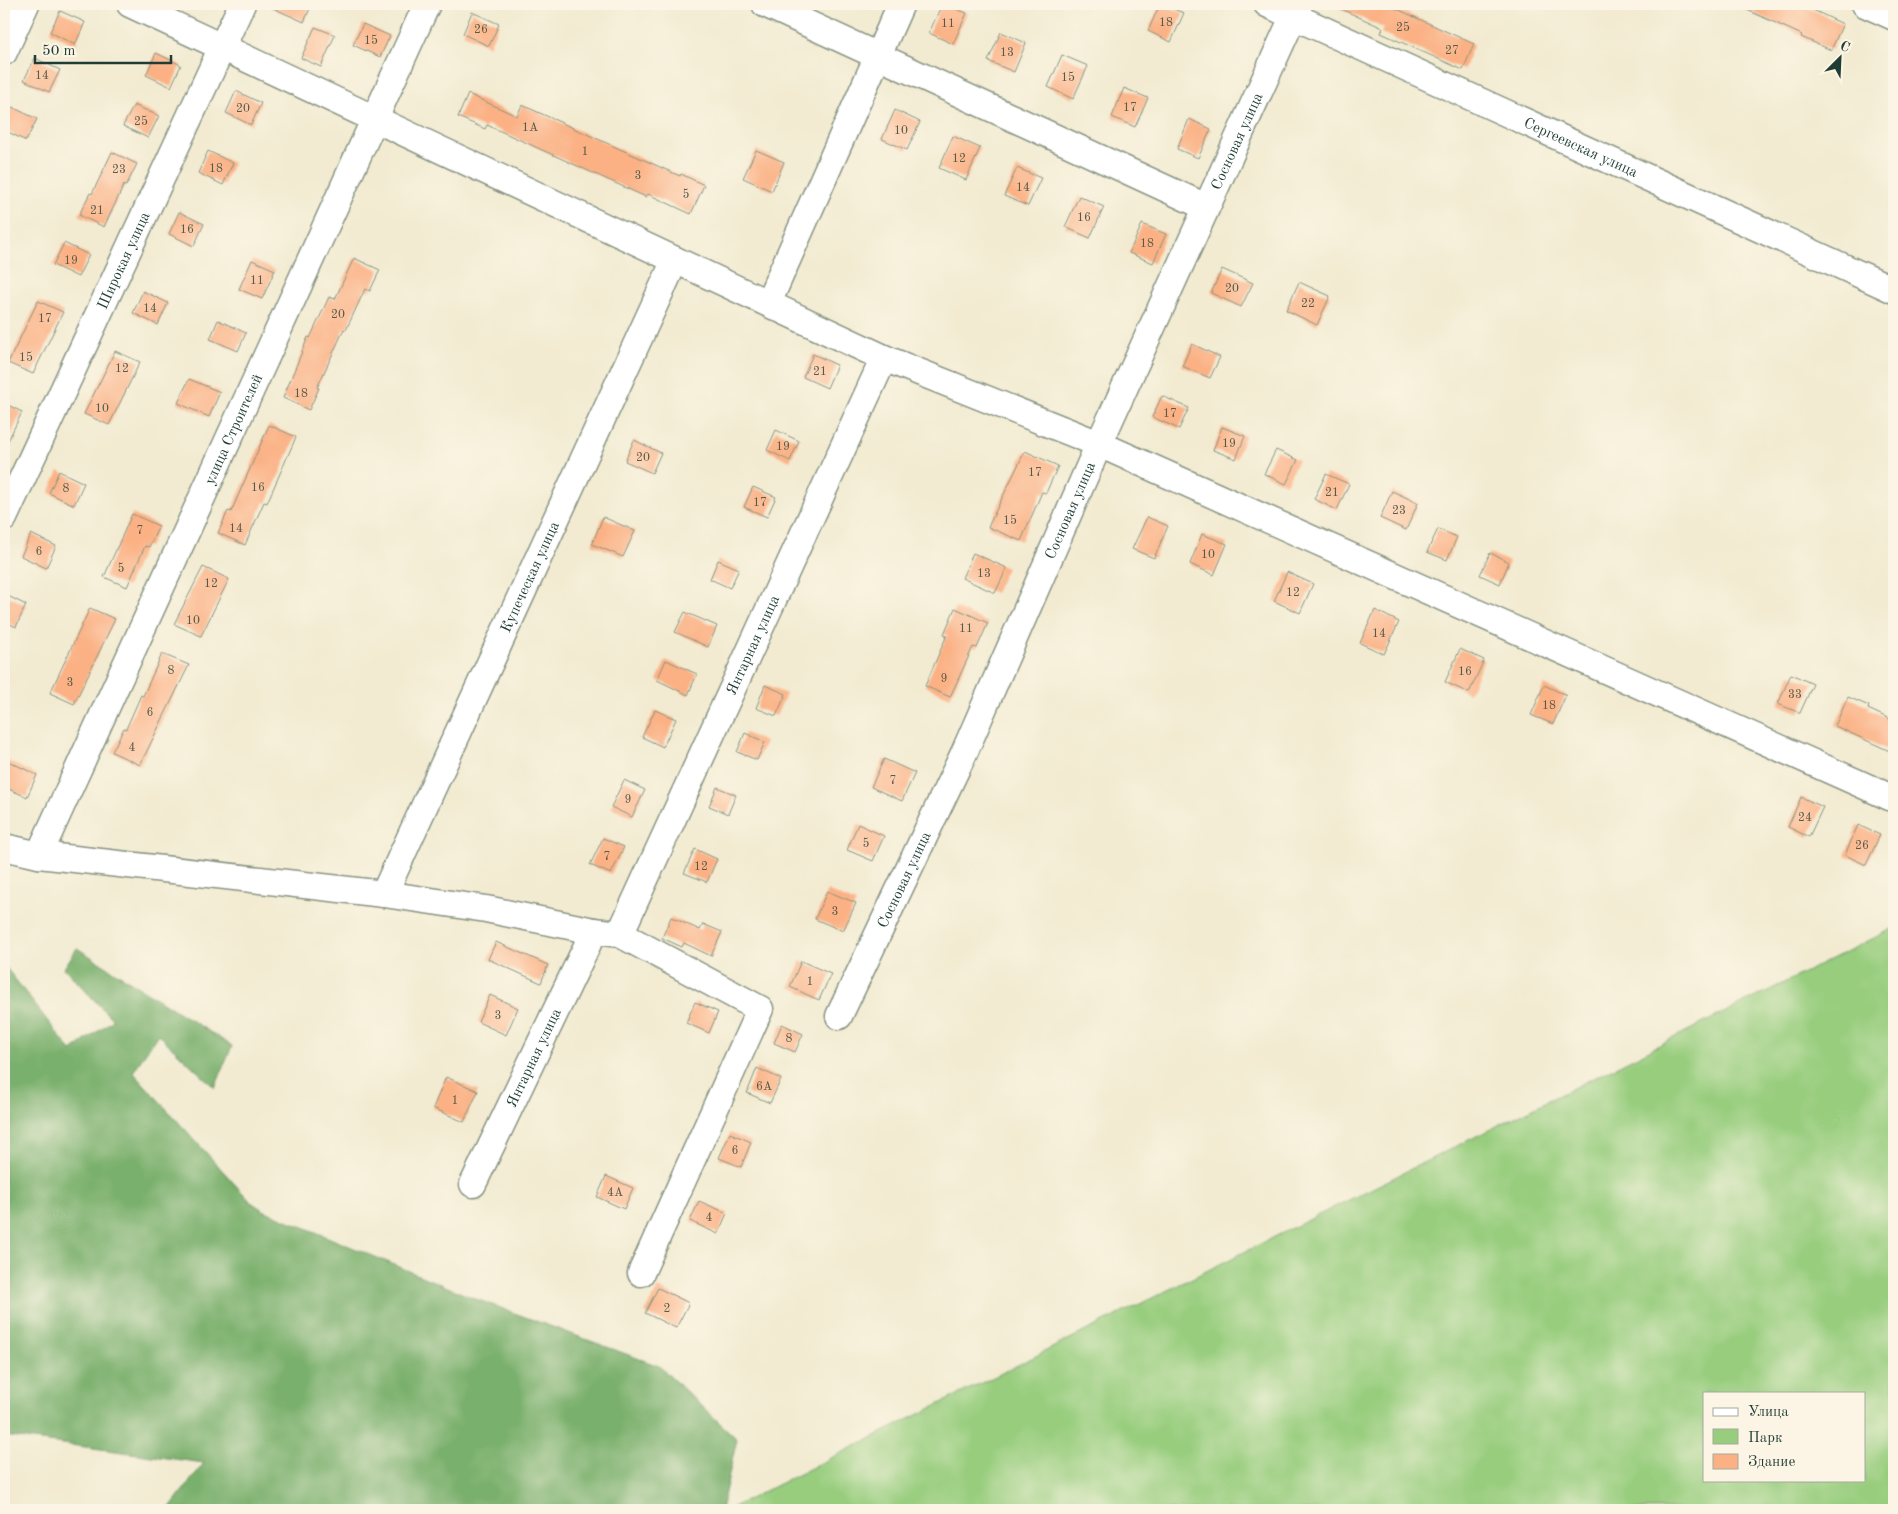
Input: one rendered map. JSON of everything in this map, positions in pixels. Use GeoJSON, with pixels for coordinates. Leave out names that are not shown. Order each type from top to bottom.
{"type":"FeatureCollection","features":[{"type":"Feature","properties":{"kind":"street"},"geometry":{"type":"LineString","coordinates":[[4,52],[26,4]]}},
{"type":"Feature","properties":{"kind":"street"},"geometry":{"type":"LineString","coordinates":[[130,4],[884,358],[1098,444],[1894,798]]}},
{"type":"Feature","properties":{"kind":"street","name":"Широкая улица"},"geometry":{"type":"LineString","coordinates":[[4,518],[242,4]]}},
{"type":"Feature","properties":{"kind":"street","name":"улица Строителей"},"geometry":{"type":"LineString","coordinates":[[39,855],[427,4]]}},
{"type":"Feature","properties":{"kind":"street"},"geometry":{"type":"LineString","coordinates":[[764,4],[1206,207]]}},
{"type":"Feature","properties":{"kind":"street"},"geometry":{"type":"LineString","coordinates":[[768,303],[901,4]]}},
{"type":"Feature","properties":{"kind":"street","name":"Сергеевская улица"},"geometry":{"type":"LineString","coordinates":[[1267,4],[1296,10],[1894,290]]}},
{"type":"Feature","properties":{"kind":"street"},"geometry":{"type":"LineString","coordinates":[[1864,4],[1894,17]]}},
{"type":"Feature","properties":{"kind":"street","name":"Сосновая улица"},"geometry":{"type":"LineString","coordinates":[[839,1016],[964,753],[1098,444],[1296,10]]}},
{"type":"Feature","properties":{"kind":"street","name":"Купеческая улица"},"geometry":{"type":"LineString","coordinates":[[384,894],[675,260]]}},
{"type":"Feature","properties":{"kind":"street","name":"Янтарная улица"},"geometry":{"type":"LineString","coordinates":[[620,934],[884,358]]}},
{"type":"Feature","properties":{"kind":"street"},"geometry":{"type":"LineString","coordinates":[[4,847],[39,855],[384,894],[486,909],[594,932],[620,934],[760,1009],[641,1273]]}},
{"type":"Feature","properties":{"kind":"street","name":"Янтарная улица"},"geometry":{"type":"LineString","coordinates":[[473,1184],[594,932]]}},
{"type":"Feature","properties":{"kind":"green space"},"geometry":{"type":"Polygon","coordinates":[[[1894,928],[1894,1510],[727,1510],[1894,928]]]}},
{"type":"Feature","properties":{"kind":"green space"},"geometry":{"type":"Polygon","coordinates":[[[77,948],[232,1046],[215,1088],[158,1034],[133,1072],[251,1202],[263,1210],[476,1299],[659,1366],[737,1439],[721,1510],[168,1510],[204,1463],[4,1436],[4,965],[71,1051],[113,1020],[64,968],[77,948]]]}},
{"type":"Feature","properties":{"kind":"building"},"geometry":{"type":"Polygon","coordinates":[[[264,4],[312,4],[304,22],[264,4]]]}},
{"type":"Feature","properties":{"kind":"building"},"geometry":{"type":"Polygon","coordinates":[[[942,4],[967,13],[953,44],[929,33],[942,4]]]}},
{"type":"Feature","properties":{"kind":"building"},"geometry":{"type":"Polygon","coordinates":[[[1160,4],[1184,13],[1171,42],[1148,31],[1160,4]]]}},
{"type":"Feature","properties":{"kind":"building"},"geometry":{"type":"Polygon","coordinates":[[[1330,4],[1386,4],[1474,44],[1463,70],[1381,33],[1383,28],[1330,4]]]}},
{"type":"Feature","properties":{"kind":"building"},"geometry":{"type":"Polygon","coordinates":[[[1734,4],[1800,4],[1843,24],[1831,50],[1734,4]]]}},
{"type":"Feature","properties":{"kind":"building"},"geometry":{"type":"Polygon","coordinates":[[[60,11],[85,22],[75,45],[50,32],[60,11]]]}},
{"type":"Feature","properties":{"kind":"building"},"geometry":{"type":"Polygon","coordinates":[[[472,12],[499,24],[489,46],[463,34],[472,12]]]}},
{"type":"Feature","properties":{"kind":"building"},"geometry":{"type":"Polygon","coordinates":[[[363,24],[390,36],[380,57],[353,45],[363,24]]]}},
{"type":"Feature","properties":{"kind":"building"},"geometry":{"type":"Polygon","coordinates":[[[315,27],[335,35],[321,67],[301,58],[315,27]]]}},
{"type":"Feature","properties":{"kind":"building"},"geometry":{"type":"Polygon","coordinates":[[[1001,32],[1026,43],[1014,72],[988,61],[1001,32]]]}},
{"type":"Feature","properties":{"kind":"building"},"geometry":{"type":"Polygon","coordinates":[[[156,53],[181,65],[171,87],[146,75],[156,53]]]}},
{"type":"Feature","properties":{"kind":"building"},"geometry":{"type":"Polygon","coordinates":[[[1062,55],[1088,66],[1073,99],[1048,87],[1062,55]]]}},
{"type":"Feature","properties":{"kind":"building"},"geometry":{"type":"Polygon","coordinates":[[[35,58],[60,70],[49,92],[24,80],[35,58]]]}},
{"type":"Feature","properties":{"kind":"building"},"geometry":{"type":"Polygon","coordinates":[[[1124,88],[1148,98],[1135,127],[1112,117],[1124,88]]]}},
{"type":"Feature","properties":{"kind":"building"},"geometry":{"type":"Polygon","coordinates":[[[236,91],[261,103],[251,125],[226,113],[236,91]]]}},
{"type":"Feature","properties":{"kind":"building"},"geometry":{"type":"Polygon","coordinates":[[[468,94],[517,116],[522,105],[704,185],[691,214],[648,194],[646,197],[487,125],[485,129],[458,117],[468,94]]]}},
{"type":"Feature","properties":{"kind":"building"},"geometry":{"type":"Polygon","coordinates":[[[134,105],[159,116],[148,138],[123,126],[134,105]]]}},
{"type":"Feature","properties":{"kind":"building"},"geometry":{"type":"Polygon","coordinates":[[[12,107],[37,119],[26,141],[4,130],[4,123],[12,107]]]}},
{"type":"Feature","properties":{"kind":"building"},"geometry":{"type":"Polygon","coordinates":[[[895,110],[920,122],[907,150],[882,139],[895,110]]]}},
{"type":"Feature","properties":{"kind":"building"},"geometry":{"type":"Polygon","coordinates":[[[1189,119],[1211,129],[1198,158],[1177,149],[1189,119]]]}},
{"type":"Feature","properties":{"kind":"building"},"geometry":{"type":"Polygon","coordinates":[[[953,136],[980,148],[966,180],[939,168],[953,136]]]}},
{"type":"Feature","properties":{"kind":"building"},"geometry":{"type":"Polygon","coordinates":[[[756,150],[784,162],[772,191],[743,178],[756,150]]]}},
{"type":"Feature","properties":{"kind":"building"},"geometry":{"type":"Polygon","coordinates":[[[208,151],[233,163],[223,185],[198,173],[208,151]]]}},
{"type":"Feature","properties":{"kind":"building"},"geometry":{"type":"Polygon","coordinates":[[[112,152],[137,164],[126,186],[124,185],[104,227],[79,215],[90,193],[92,194],[112,152]]]}},
{"type":"Feature","properties":{"kind":"building"},"geometry":{"type":"Polygon","coordinates":[[[1017,168],[1041,178],[1028,206],[1004,196],[1017,168]]]}},
{"type":"Feature","properties":{"kind":"building"},"geometry":{"type":"Polygon","coordinates":[[[1079,196],[1104,207],[1090,238],[1065,227],[1079,196]]]}},
{"type":"Feature","properties":{"kind":"building"},"geometry":{"type":"Polygon","coordinates":[[[179,212],[204,224],[194,246],[169,234],[179,212]]]}},
{"type":"Feature","properties":{"kind":"building"},"geometry":{"type":"Polygon","coordinates":[[[1142,224],[1166,234],[1153,263],[1129,253],[1142,224]]]}},
{"type":"Feature","properties":{"kind":"building"},"geometry":{"type":"Polygon","coordinates":[[[64,243],[89,255],[78,277],[53,265],[64,243]]]}},
{"type":"Feature","properties":{"kind":"building"},"geometry":{"type":"Polygon","coordinates":[[[354,258],[380,270],[370,291],[365,289],[346,330],[344,329],[309,410],[283,398],[308,337],[310,338],[329,297],[335,299],[354,258]]]}},
{"type":"Feature","properties":{"kind":"building"},"geometry":{"type":"Polygon","coordinates":[[[252,260],[275,270],[262,299],[239,289],[252,260]]]}},
{"type":"Feature","properties":{"kind":"building"},"geometry":{"type":"Polygon","coordinates":[[[1222,269],[1253,283],[1241,307],[1211,293],[1222,269]]]}},
{"type":"Feature","properties":{"kind":"building"},"geometry":{"type":"Polygon","coordinates":[[[1299,282],[1330,296],[1317,325],[1286,310],[1299,282]]]}},
{"type":"Feature","properties":{"kind":"building"},"geometry":{"type":"Polygon","coordinates":[[[143,291],[168,303],[158,325],[133,313],[143,291]]]}},
{"type":"Feature","properties":{"kind":"building"},"geometry":{"type":"Polygon","coordinates":[[[38,301],[63,312],[33,374],[8,363],[38,301]]]}},
{"type":"Feature","properties":{"kind":"building"},"geometry":{"type":"Polygon","coordinates":[[[218,320],[246,333],[238,351],[210,339],[218,320]]]}},
{"type":"Feature","properties":{"kind":"building"},"geometry":{"type":"Polygon","coordinates":[[[1192,344],[1220,357],[1210,378],[1182,366],[1192,344]]]}},
{"type":"Feature","properties":{"kind":"building"},"geometry":{"type":"Polygon","coordinates":[[[115,351],[140,362],[109,425],[84,414],[115,351]]]}},
{"type":"Feature","properties":{"kind":"building"},"geometry":{"type":"Polygon","coordinates":[[[813,354],[837,365],[827,388],[803,377],[813,354]]]}},
{"type":"Feature","properties":{"kind":"building"},"geometry":{"type":"Polygon","coordinates":[[[189,379],[220,392],[209,417],[178,403],[189,379]]]}},
{"type":"Feature","properties":{"kind":"building"},"geometry":{"type":"Polygon","coordinates":[[[1162,396],[1189,408],[1179,429],[1152,417],[1162,396]]]}},
{"type":"Feature","properties":{"kind":"building"},"geometry":{"type":"Polygon","coordinates":[[[4,403],[22,412],[4,449],[4,403]]]}},
{"type":"Feature","properties":{"kind":"building"},"geometry":{"type":"Polygon","coordinates":[[[269,425],[296,437],[267,503],[264,502],[245,545],[218,533],[228,511],[231,512],[269,425]]]}},
{"type":"Feature","properties":{"kind":"building"},"geometry":{"type":"Polygon","coordinates":[[[1222,427],[1245,436],[1236,459],[1213,450],[1222,427]]]}},
{"type":"Feature","properties":{"kind":"building"},"geometry":{"type":"Polygon","coordinates":[[[776,430],[799,441],[790,461],[767,450],[776,430]]]}},
{"type":"Feature","properties":{"kind":"building"},"geometry":{"type":"Polygon","coordinates":[[[634,440],[661,453],[652,473],[625,461],[634,440]]]}},
{"type":"Feature","properties":{"kind":"building"},"geometry":{"type":"Polygon","coordinates":[[[1276,450],[1298,460],[1286,484],[1264,474],[1276,450]]]}},
{"type":"Feature","properties":{"kind":"building"},"geometry":{"type":"Polygon","coordinates":[[[1025,451],[1058,466],[1046,493],[1042,492],[1021,541],[988,527],[1025,451]]]}},
{"type":"Feature","properties":{"kind":"building"},"geometry":{"type":"Polygon","coordinates":[[[59,471],[84,483],[74,505],[49,493],[59,471]]]}},
{"type":"Feature","properties":{"kind":"building"},"geometry":{"type":"Polygon","coordinates":[[[1326,474],[1349,484],[1337,510],[1314,499],[1326,474]]]}},
{"type":"Feature","properties":{"kind":"building"},"geometry":{"type":"Polygon","coordinates":[[[753,487],[776,497],[767,517],[744,507],[753,487]]]}},
{"type":"Feature","properties":{"kind":"building"},"geometry":{"type":"Polygon","coordinates":[[[1392,491],[1418,503],[1406,530],[1380,518],[1392,491]]]}},
{"type":"Feature","properties":{"kind":"building"},"geometry":{"type":"Polygon","coordinates":[[[132,514],[159,526],[149,547],[145,546],[127,587],[104,577],[132,514]]]}},
{"type":"Feature","properties":{"kind":"building"},"geometry":{"type":"Polygon","coordinates":[[[603,517],[635,531],[623,557],[592,544],[603,517]]]}},
{"type":"Feature","properties":{"kind":"building"},"geometry":{"type":"Polygon","coordinates":[[[1147,517],[1168,526],[1154,558],[1132,549],[1147,517]]]}},
{"type":"Feature","properties":{"kind":"building"},"geometry":{"type":"Polygon","coordinates":[[[1438,529],[1457,537],[1447,560],[1427,552],[1438,529]]]}},
{"type":"Feature","properties":{"kind":"building"},"geometry":{"type":"Polygon","coordinates":[[[31,534],[56,546],[46,568],[21,556],[31,534]]]}},
{"type":"Feature","properties":{"kind":"building"},"geometry":{"type":"Polygon","coordinates":[[[1202,534],[1227,544],[1214,575],[1190,564],[1202,534]]]}},
{"type":"Feature","properties":{"kind":"building"},"geometry":{"type":"Polygon","coordinates":[[[973,553],[1007,568],[995,593],[962,578],[973,553]]]}},
{"type":"Feature","properties":{"kind":"building"},"geometry":{"type":"Polygon","coordinates":[[[1490,553],[1509,562],[1500,584],[1480,575],[1490,553]]]}},
{"type":"Feature","properties":{"kind":"building"},"geometry":{"type":"Polygon","coordinates":[[[718,560],[739,569],[730,588],[710,579],[718,560]]]}},
{"type":"Feature","properties":{"kind":"building"},"geometry":{"type":"Polygon","coordinates":[[[203,567],[229,579],[201,636],[174,624],[203,567]]]}},
{"type":"Feature","properties":{"kind":"building"},"geometry":{"type":"Polygon","coordinates":[[[1287,572],[1313,584],[1300,613],[1274,601],[1287,572]]]}},
{"type":"Feature","properties":{"kind":"building"},"geometry":{"type":"Polygon","coordinates":[[[4,594],[26,605],[16,627],[4,621],[4,594]]]}},
{"type":"Feature","properties":{"kind":"building"},"geometry":{"type":"Polygon","coordinates":[[[90,608],[115,619],[74,704],[50,693],[90,608]]]}},
{"type":"Feature","properties":{"kind":"building"},"geometry":{"type":"Polygon","coordinates":[[[955,608],[988,623],[977,648],[973,647],[950,697],[925,686],[947,635],[944,634],[955,608]]]}},
{"type":"Feature","properties":{"kind":"building"},"geometry":{"type":"Polygon","coordinates":[[[1375,610],[1399,622],[1384,654],[1360,643],[1375,610]]]}},
{"type":"Feature","properties":{"kind":"building"},"geometry":{"type":"Polygon","coordinates":[[[685,612],[717,626],[708,647],[675,632],[685,612]]]}},
{"type":"Feature","properties":{"kind":"building"},"geometry":{"type":"Polygon","coordinates":[[[1460,649],[1484,660],[1469,693],[1445,682],[1460,649]]]}},
{"type":"Feature","properties":{"kind":"building"},"geometry":{"type":"Polygon","coordinates":[[[162,654],[189,665],[140,765],[112,752],[124,728],[126,729],[141,695],[143,696],[162,654]]]}},
{"type":"Feature","properties":{"kind":"building"},"geometry":{"type":"Polygon","coordinates":[[[666,660],[697,674],[688,695],[657,680],[666,660]]]}},
{"type":"Feature","properties":{"kind":"building"},"geometry":{"type":"Polygon","coordinates":[[[1791,674],[1813,684],[1800,713],[1778,704],[1791,674]]]}},
{"type":"Feature","properties":{"kind":"building"},"geometry":{"type":"Polygon","coordinates":[[[765,685],[786,694],[776,716],[756,708],[765,685]]]}},
{"type":"Feature","properties":{"kind":"building"},"geometry":{"type":"Polygon","coordinates":[[[1544,685],[1566,695],[1553,724],[1531,715],[1544,685]]]}},
{"type":"Feature","properties":{"kind":"building"},"geometry":{"type":"Polygon","coordinates":[[[1848,697],[1869,706],[1868,709],[1894,721],[1894,753],[1835,726],[1848,697]]]}},
{"type":"Feature","properties":{"kind":"building"},"geometry":{"type":"Polygon","coordinates":[[[655,710],[676,719],[663,747],[642,737],[655,710]]]}},
{"type":"Feature","properties":{"kind":"building"},"geometry":{"type":"Polygon","coordinates":[[[745,733],[765,742],[757,760],[737,752],[745,733]]]}},
{"type":"Feature","properties":{"kind":"building"},"geometry":{"type":"Polygon","coordinates":[[[884,759],[915,773],[902,801],[871,787],[884,759]]]}},
{"type":"Feature","properties":{"kind":"building"},"geometry":{"type":"Polygon","coordinates":[[[8,761],[37,775],[27,797],[4,787],[4,770],[8,761]]]}},
{"type":"Feature","properties":{"kind":"building"},"geometry":{"type":"Polygon","coordinates":[[[624,780],[645,790],[632,817],[611,807],[624,780]]]}},
{"type":"Feature","properties":{"kind":"building"},"geometry":{"type":"Polygon","coordinates":[[[717,787],[736,795],[728,814],[709,806],[717,787]]]}},
{"type":"Feature","properties":{"kind":"building"},"geometry":{"type":"Polygon","coordinates":[[[1801,797],[1823,807],[1809,837],[1788,827],[1801,797]]]}},
{"type":"Feature","properties":{"kind":"building"},"geometry":{"type":"Polygon","coordinates":[[[858,824],[884,836],[873,861],[847,850],[858,824]]]}},
{"type":"Feature","properties":{"kind":"building"},"geometry":{"type":"Polygon","coordinates":[[[1858,825],[1880,835],[1866,865],[1845,855],[1858,825]]]}},
{"type":"Feature","properties":{"kind":"building"},"geometry":{"type":"Polygon","coordinates":[[[603,838],[624,847],[611,874],[590,865],[603,838]]]}},
{"type":"Feature","properties":{"kind":"building"},"geometry":{"type":"Polygon","coordinates":[[[695,849],[717,859],[707,882],[684,873],[695,849]]]}},
{"type":"Feature","properties":{"kind":"building"},"geometry":{"type":"Polygon","coordinates":[[[827,891],[856,903],[843,931],[815,919],[827,891]]]}},
{"type":"Feature","properties":{"kind":"building"},"geometry":{"type":"Polygon","coordinates":[[[671,917],[700,930],[703,924],[722,932],[711,956],[684,943],[682,947],[662,938],[671,917]]]}},
{"type":"Feature","properties":{"kind":"building"},"geometry":{"type":"Polygon","coordinates":[[[496,942],[548,965],[541,983],[488,959],[496,942]]]}},
{"type":"Feature","properties":{"kind":"building"},"geometry":{"type":"Polygon","coordinates":[[[801,961],[831,974],[819,1000],[790,987],[801,961]]]}},
{"type":"Feature","properties":{"kind":"building"},"geometry":{"type":"Polygon","coordinates":[[[490,995],[518,1008],[506,1035],[478,1022],[490,995]]]}},
{"type":"Feature","properties":{"kind":"building"},"geometry":{"type":"Polygon","coordinates":[[[695,1002],[718,1012],[709,1033],[686,1023],[695,1002]]]}},
{"type":"Feature","properties":{"kind":"building"},"geometry":{"type":"Polygon","coordinates":[[[782,1024],[803,1034],[795,1052],[774,1043],[782,1024]]]}},
{"type":"Feature","properties":{"kind":"building"},"geometry":{"type":"Polygon","coordinates":[[[757,1068],[781,1079],[770,1103],[747,1093],[757,1068]]]}},
{"type":"Feature","properties":{"kind":"building"},"geometry":{"type":"Polygon","coordinates":[[[446,1077],[478,1091],[464,1122],[433,1108],[446,1077]]]}},
{"type":"Feature","properties":{"kind":"building"},"geometry":{"type":"Polygon","coordinates":[[[730,1133],[751,1142],[741,1167],[719,1158],[730,1133]]]}},
{"type":"Feature","properties":{"kind":"building"},"geometry":{"type":"Polygon","coordinates":[[[606,1176],[633,1188],[624,1209],[597,1197],[606,1176]]]}},
{"type":"Feature","properties":{"kind":"building"},"geometry":{"type":"Polygon","coordinates":[[[699,1201],[727,1213],[718,1234],[690,1221],[699,1201]]]}},
{"type":"Feature","properties":{"kind":"building"},"geometry":{"type":"Polygon","coordinates":[[[658,1288],[689,1303],[676,1328],[645,1313],[658,1288]]]}}]}
